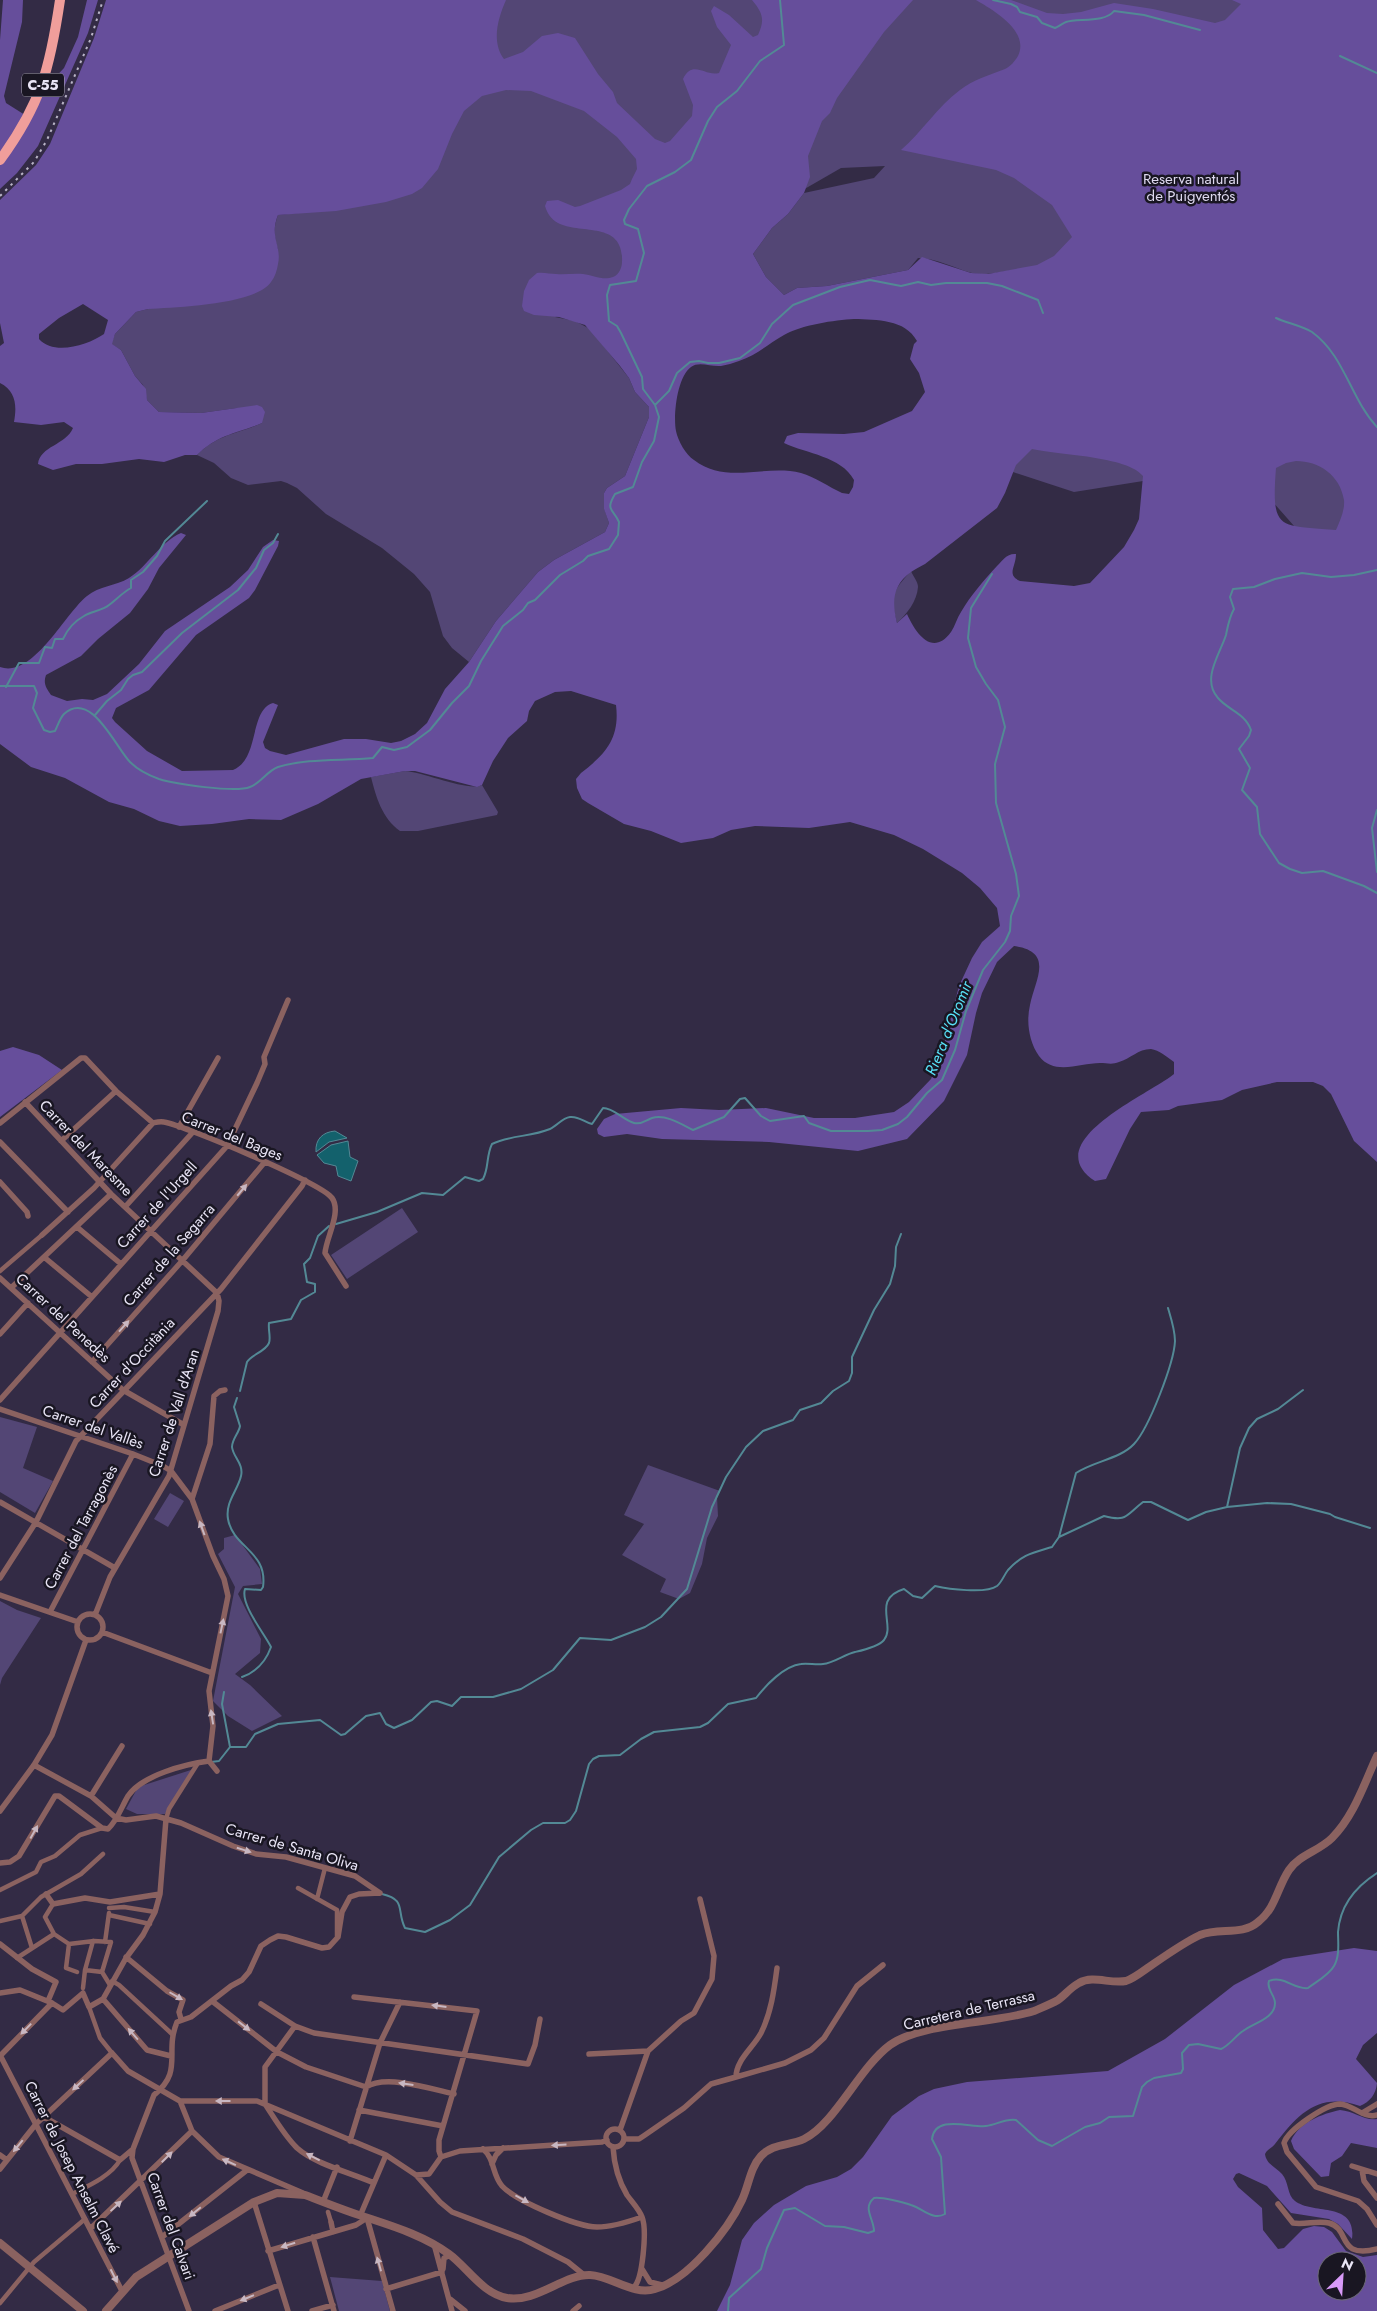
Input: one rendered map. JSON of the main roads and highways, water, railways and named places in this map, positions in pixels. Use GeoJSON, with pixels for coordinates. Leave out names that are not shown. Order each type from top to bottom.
{"type":"FeatureCollection","features":[{"type":"Feature","properties":{"kind":"highway","name":"C-55"},"geometry":{"type":"LineString","coordinates":[[0,153],[21,121],[36,90],[48,42],[55,0]]}},
{"type":"Feature","properties":{"kind":"highway","name":"C-55"},"geometry":{"type":"LineString","coordinates":[[0,160],[23,127],[39,94],[47,69],[60,0]]}},
{"type":"Feature","properties":{"kind":"waterway"},"geometry":{"type":"LineString","coordinates":[[0,686],[34,686],[37,693],[33,708],[44,730],[55,731],[64,714],[74,708],[84,709],[102,723],[124,755],[140,770],[159,779],[205,787],[242,789],[257,783],[274,769],[290,764],[373,758],[382,747],[394,750],[407,747],[430,730],[469,686],[481,661],[503,626],[523,610],[528,603],[535,600],[560,575],[588,556],[609,549],[618,535],[619,522],[610,507],[611,504],[615,494],[633,487],[642,462],[654,441],[659,417],[655,405],[643,389],[642,377],[621,333],[617,326],[609,321],[607,295],[610,285],[636,281],[644,253],[638,229],[625,224],[624,220],[629,209],[647,186],[675,172],[691,160],[708,121],[717,107],[737,91],[760,61],[784,45],[780,0]]}},
{"type":"Feature","properties":{"kind":"waterway"},"geometry":{"type":"LineString","coordinates":[[993,0],[1011,4],[1017,7],[1020,12],[1037,17],[1042,23],[1055,28],[1065,22],[1098,19],[1110,15],[1114,11],[1144,15],[1200,30]]}},
{"type":"Feature","properties":{"kind":"waterway"},"geometry":{"type":"LineString","coordinates":[[1340,56],[1377,73]]}},
{"type":"Feature","properties":{"kind":"waterway"},"geometry":{"type":"LineString","coordinates":[[655,405],[669,391],[677,373],[690,362],[719,363],[740,358],[760,343],[772,324],[793,305],[840,287],[870,280],[901,286],[918,282],[931,285],[987,283],[1002,286],[1038,300],[1043,313]]}},
{"type":"Feature","properties":{"kind":"waterway"},"geometry":{"type":"LineString","coordinates":[[1276,318],[1312,332],[1323,342],[1340,365],[1360,403],[1377,427]]}},
{"type":"Feature","properties":{"kind":"waterway"},"geometry":{"type":"LineString","coordinates":[[6,687],[19,663],[39,663],[45,647],[52,648],[55,639],[63,639],[77,620],[106,607],[131,588],[131,580],[143,572],[157,556],[165,541],[207,501]]}},
{"type":"Feature","properties":{"kind":"waterway"},"geometry":{"type":"LineString","coordinates":[[95,715],[107,701],[121,690],[128,679],[142,672],[182,633],[238,590],[256,568],[264,550],[273,543],[278,534]]}},
{"type":"Feature","properties":{"kind":"waterway"},"geometry":{"type":"LineString","coordinates":[[1377,570],[1331,577],[1302,573],[1275,579],[1254,587],[1233,589],[1230,597],[1234,609],[1211,675],[1213,691],[1218,698],[1241,716],[1251,730],[1249,736],[1239,749],[1250,768],[1242,790],[1257,807],[1260,834],[1279,863],[1302,873],[1323,871],[1364,886],[1377,893]]}},
{"type":"Feature","properties":{"kind":"waterway","name":"Riera d'Oromir"},"geometry":{"type":"LineString","coordinates":[[336,1224],[377,1212],[422,1193],[443,1195],[465,1177],[479,1181],[485,1175],[492,1144],[506,1139],[543,1132],[570,1117],[579,1118],[592,1124],[603,1108],[611,1110],[634,1123],[642,1123],[652,1118],[663,1117],[693,1130],[724,1117],[740,1099],[745,1098],[761,1116],[770,1121],[804,1116],[809,1123],[831,1131],[882,1130],[898,1124],[907,1117],[927,1093],[942,1080],[955,1050],[966,1011],[983,970],[1005,942],[1010,931],[1011,916],[1019,896],[1016,874],[996,803],[995,764],[1005,727],[998,700],[976,667],[968,638],[971,608],[992,574]]}},
{"type":"Feature","properties":{"kind":"waterway"},"geometry":{"type":"LineString","coordinates":[[1377,810],[1372,828],[1377,872]]}},
{"type":"Feature","properties":{"kind":"waterway","name":"Riera d'Oromir"},"geometry":{"type":"LineString","coordinates":[[240,1391],[247,1362],[265,1349],[269,1343],[269,1323],[291,1319],[301,1300],[315,1292],[315,1284],[307,1282],[304,1264],[310,1258],[318,1236],[329,1226]]}},
{"type":"Feature","properties":{"kind":"waterway"},"geometry":{"type":"LineString","coordinates":[[230,1747],[246,1747],[255,1734],[278,1724],[320,1720],[341,1735],[345,1734],[366,1716],[380,1713],[386,1724],[394,1728],[412,1720],[431,1702],[437,1701],[452,1706],[461,1697],[493,1697],[521,1689],[553,1670],[580,1638],[611,1640],[645,1627],[661,1617],[687,1589],[712,1507],[726,1477],[746,1447],[763,1431],[793,1420],[800,1410],[821,1403],[833,1391],[849,1381],[852,1373],[852,1357],[874,1310],[890,1284],[895,1266],[896,1247],[901,1234]]}},
{"type":"Feature","properties":{"kind":"waterway"},"geometry":{"type":"LineString","coordinates":[[1059,1537],[1076,1473],[1128,1449],[1134,1444],[1147,1424],[1166,1379],[1174,1351],[1173,1324],[1168,1308]]}},
{"type":"Feature","properties":{"kind":"waterway"},"geometry":{"type":"LineString","coordinates":[[1227,1507],[1240,1448],[1249,1428],[1257,1419],[1278,1409],[1303,1390]]}},
{"type":"Feature","properties":{"kind":"waterway","name":"Riera d'Oromir"},"geometry":{"type":"LineString","coordinates":[[237,1398],[234,1407],[240,1426],[232,1447],[242,1472],[228,1507],[228,1519],[236,1537],[260,1565],[263,1575],[263,1587],[261,1590],[245,1589],[244,1595],[253,1618],[271,1647],[260,1665],[242,1677]]}},
{"type":"Feature","properties":{"kind":"waterway"},"geometry":{"type":"LineString","coordinates":[[382,1894],[390,1896],[398,1903],[405,1928],[425,1932],[450,1920],[470,1905],[499,1857],[531,1830],[543,1823],[565,1823],[570,1820],[576,1811],[589,1764],[593,1759],[599,1756],[620,1755],[654,1732],[700,1727],[708,1723],[728,1704],[756,1698],[765,1687],[788,1668],[804,1664],[827,1663],[878,1645],[887,1634],[886,1606],[889,1599],[894,1593],[904,1589],[913,1596],[922,1598],[935,1586],[967,1590],[992,1588],[997,1586],[1008,1570],[1023,1557],[1052,1547],[1059,1537],[1104,1516],[1122,1518],[1143,1502],[1151,1502],[1188,1520],[1206,1512],[1227,1507],[1267,1503],[1291,1504],[1330,1514],[1370,1528]]}},
{"type":"Feature","properties":{"kind":"waterway","name":"Riera d'Oromir"},"geometry":{"type":"LineString","coordinates":[[211,1762],[219,1761],[230,1747],[222,1704],[224,1692]]}},
{"type":"Feature","properties":{"kind":"waterway"},"geometry":{"type":"LineString","coordinates":[[728,2311],[729,2298],[761,2269],[767,2248],[784,2210],[795,2208],[825,2226],[844,2227],[868,2233],[874,2231],[869,2210],[869,2206],[874,2198],[907,2204],[936,2216],[945,2214],[941,2157],[932,2139],[935,2131],[946,2124],[986,2126],[1008,2120],[1016,2120],[1038,2140],[1052,2146],[1085,2127],[1100,2123],[1109,2117],[1133,2116],[1142,2087],[1147,2082],[1154,2078],[1181,2073],[1183,2069],[1182,2053],[1189,2045],[1198,2044],[1221,2049],[1247,2028],[1268,2017],[1275,2003],[1268,1984],[1269,1981],[1279,1980],[1298,1987],[1308,1988],[1329,1972],[1337,1958],[1339,1922],[1345,1905],[1362,1884],[1377,1873]]}},
{"type":"Feature","properties":{"kind":"railway"},"geometry":{"type":"LineString","coordinates":[[0,196],[34,162],[47,140],[91,38],[103,0]]}},
{"type":"Feature","properties":{"kind":"park label","name":"Reserva natural de Puigventós"},"geometry":{"type":"Point","coordinates":[1191,188]}}]}
